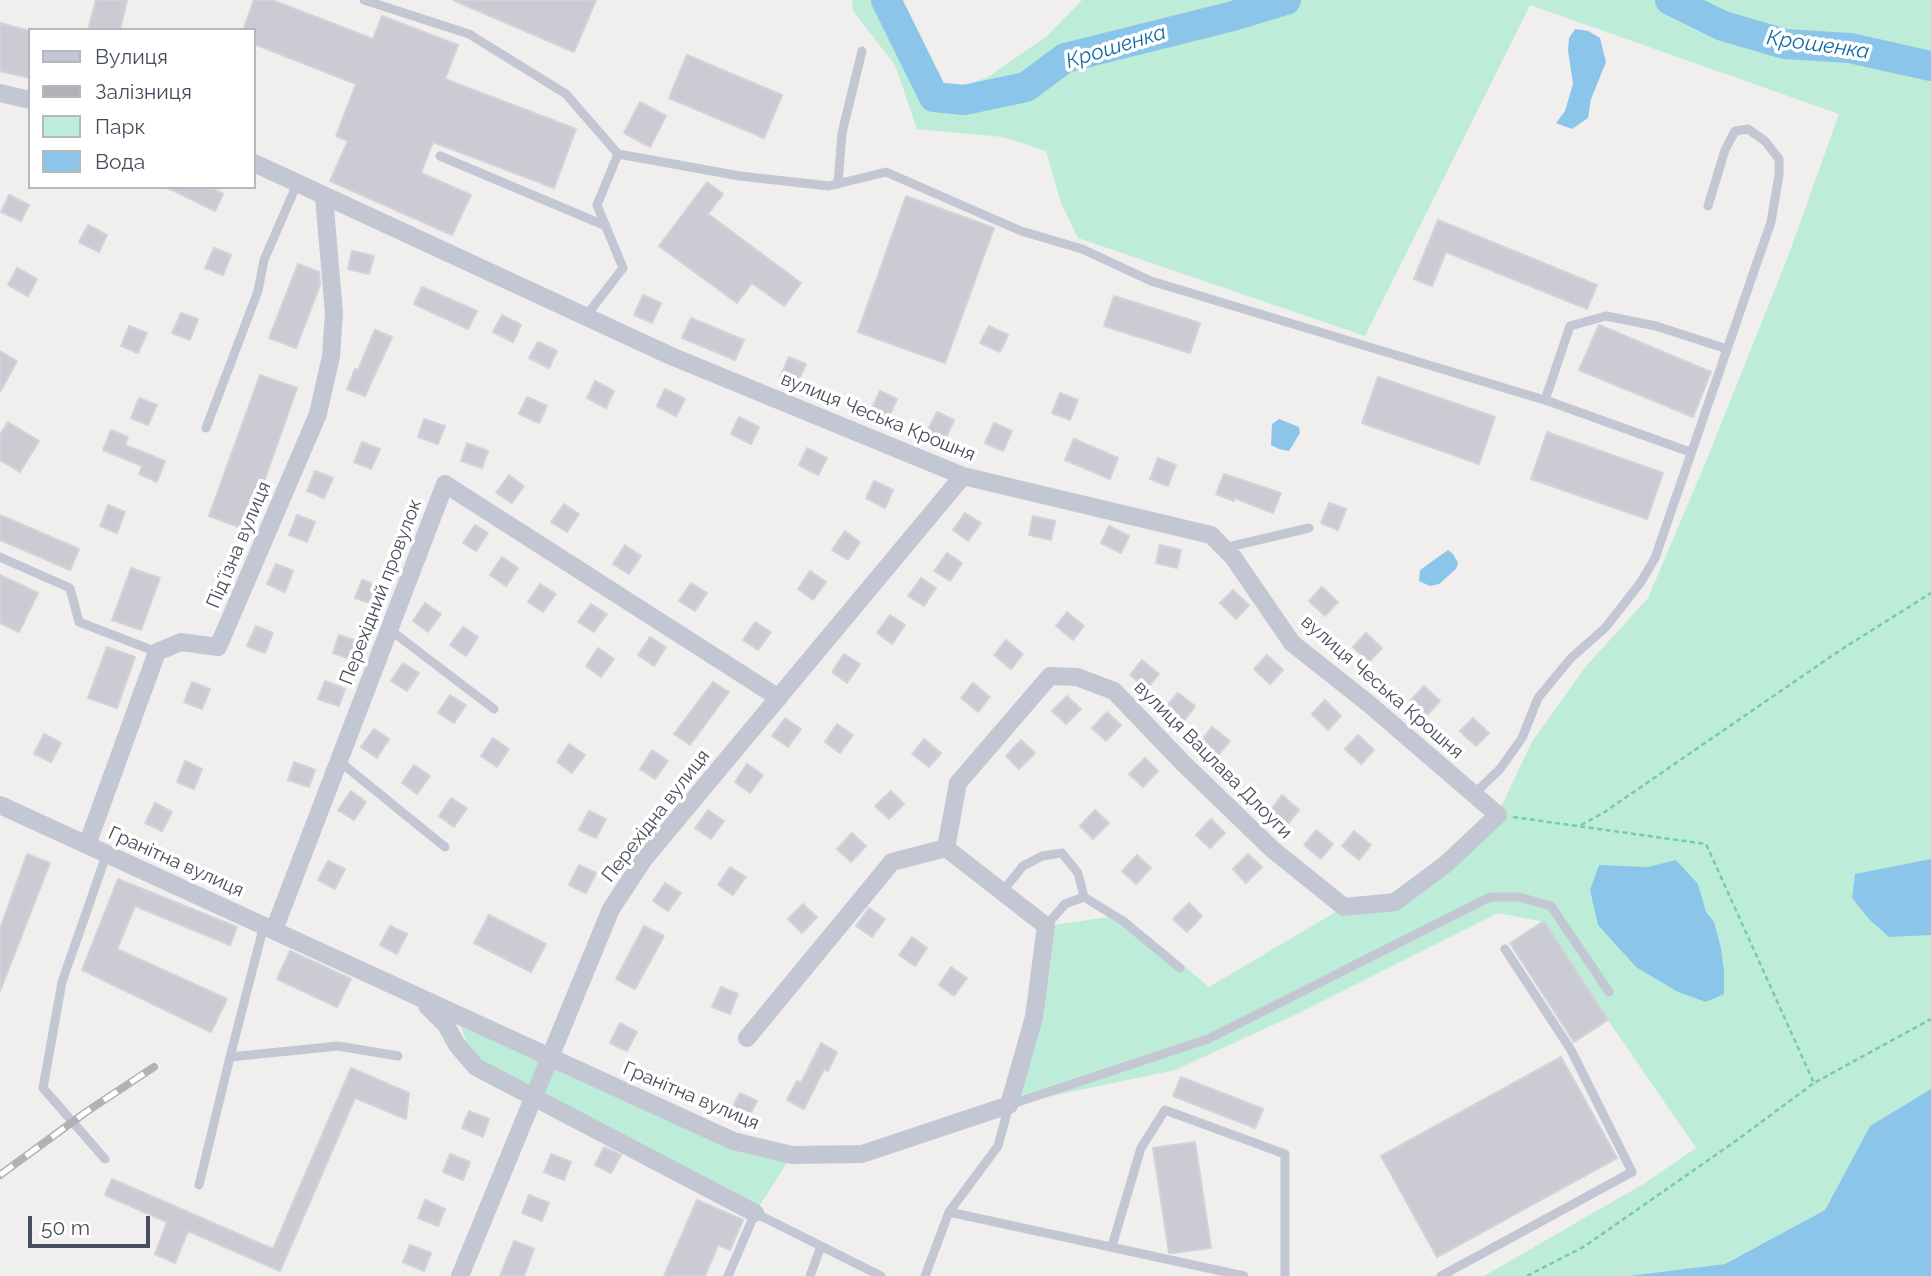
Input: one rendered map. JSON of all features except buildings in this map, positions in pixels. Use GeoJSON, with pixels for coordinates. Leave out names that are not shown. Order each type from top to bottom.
{"type":"FeatureCollection","features":[{"type":"Feature","properties":{"kind":"street"},"geometry":{"type":"LineString","coordinates":[[0,93],[28,100]]}},
{"type":"Feature","properties":{"kind":"street","name":"вулиця Чеська Крошня"},"geometry":{"type":"LineString","coordinates":[[256,164],[671,356],[963,476],[1211,535],[1233,557],[1292,643],[1369,704],[1497,814]]}},
{"type":"Feature","properties":{"kind":"street","name":"Підʼїзна вулиця"},"geometry":{"type":"LineString","coordinates":[[157,652],[181,642],[218,647],[318,414],[331,356],[334,313],[324,197]]}},
{"type":"Feature","properties":{"kind":"street","name":"Перехідна вулиця"},"geometry":{"type":"LineString","coordinates":[[460,1276],[611,909],[644,859],[963,476]]}},
{"type":"Feature","properties":{"kind":"street","name":"Перехідний провулок"},"geometry":{"type":"LineString","coordinates":[[269,928],[339,761],[445,484],[779,698]]}},
{"type":"Feature","properties":{"kind":"street"},"geometry":{"type":"LineString","coordinates":[[87,845],[157,652]]}},
{"type":"Feature","properties":{"kind":"street","name":"вулиця Вацлава Длоуги"},"geometry":{"type":"LineString","coordinates":[[946,848],[958,783],[1050,676],[1077,677],[1114,691],[1184,764],[1272,849],[1344,907],[1395,902],[1446,864],[1497,814]]}},
{"type":"Feature","properties":{"kind":"street","name":"Гранітна вулиця"},"geometry":{"type":"LineString","coordinates":[[0,805],[733,1141],[792,1155],[862,1154],[1009,1105]]}},
{"type":"Feature","properties":{"kind":"street"},"geometry":{"type":"LineString","coordinates":[[747,1038],[892,862],[946,848],[1046,926],[1034,1017],[1009,1105]]}},
{"type":"Feature","properties":{"kind":"street","name":"Гранітна вулиця"},"geometry":{"type":"LineString","coordinates":[[410,993],[446,1024],[457,1045],[476,1067],[755,1213]]}},
{"type":"Feature","properties":{"kind":"lane"},"geometry":{"type":"LineString","coordinates":[[364,0],[469,34],[566,94],[618,154],[740,176],[829,186],[886,172],[1021,231],[1082,248],[1151,281],[1545,400],[1690,452]]}},
{"type":"Feature","properties":{"kind":"lane"},"geometry":{"type":"LineString","coordinates":[[838,184],[842,133],[862,51]]}},
{"type":"Feature","properties":{"kind":"lane"},"geometry":{"type":"LineString","coordinates":[[1474,794],[1500,769],[1522,738],[1538,698],[1571,657],[1605,628],[1641,582],[1655,558],[1771,222],[1779,159],[1765,141],[1748,129],[1735,131],[1724,149],[1708,206]]}},
{"type":"Feature","properties":{"kind":"lane"},"geometry":{"type":"LineString","coordinates":[[586,316],[623,268],[597,205],[618,154]]}},
{"type":"Feature","properties":{"kind":"lane"},"geometry":{"type":"LineString","coordinates":[[440,156],[606,226]]}},
{"type":"Feature","properties":{"kind":"lane"},"geometry":{"type":"LineString","coordinates":[[206,428],[258,291],[264,260],[297,184]]}},
{"type":"Feature","properties":{"kind":"lane"},"geometry":{"type":"LineString","coordinates":[[1545,400],[1570,326],[1606,316],[1656,326],[1727,349]]}},
{"type":"Feature","properties":{"kind":"lane"},"geometry":{"type":"LineString","coordinates":[[1224,548],[1310,528]]}},
{"type":"Feature","properties":{"kind":"lane"},"geometry":{"type":"LineString","coordinates":[[0,557],[70,588],[79,622],[157,652]]}},
{"type":"Feature","properties":{"kind":"lane"},"geometry":{"type":"LineString","coordinates":[[389,629],[494,709]]}},
{"type":"Feature","properties":{"kind":"lane"},"geometry":{"type":"LineString","coordinates":[[339,761],[445,847]]}},
{"type":"Feature","properties":{"kind":"lane"},"geometry":{"type":"LineString","coordinates":[[105,1159],[43,1088],[62,982],[107,853]]}},
{"type":"Feature","properties":{"kind":"lane"},"geometry":{"type":"LineString","coordinates":[[1002,892],[1023,866],[1042,856],[1062,853],[1078,873],[1084,897],[1123,921],[1180,968]]}},
{"type":"Feature","properties":{"kind":"lane"},"geometry":{"type":"LineString","coordinates":[[1046,926],[1065,904],[1084,897]]}},
{"type":"Feature","properties":{"kind":"lane"},"geometry":{"type":"LineString","coordinates":[[925,1276],[949,1212],[998,1146],[1009,1105],[1208,1039],[1490,897],[1519,897],[1551,906],[1609,992]]}},
{"type":"Feature","properties":{"kind":"lane"},"geometry":{"type":"LineString","coordinates":[[199,1185],[230,1057],[269,928]]}},
{"type":"Feature","properties":{"kind":"lane"},"geometry":{"type":"LineString","coordinates":[[1441,1276],[1632,1172],[1570,1050],[1505,949]]}},
{"type":"Feature","properties":{"kind":"lane"},"geometry":{"type":"LineString","coordinates":[[230,1057],[338,1046],[398,1056]]}},
{"type":"Feature","properties":{"kind":"lane"},"geometry":{"type":"LineString","coordinates":[[1112,1246],[1141,1148],[1165,1110],[1285,1154],[1285,1276]]}},
{"type":"Feature","properties":{"kind":"lane"},"geometry":{"type":"LineString","coordinates":[[949,1212],[1244,1276]]}},
{"type":"Feature","properties":{"kind":"lane"},"geometry":{"type":"LineString","coordinates":[[727,1276],[755,1213],[881,1276]]}},
{"type":"Feature","properties":{"kind":"lane"},"geometry":{"type":"LineString","coordinates":[[810,1276],[821,1246]]}},
{"type":"Feature","properties":{"kind":"path"},"geometry":{"type":"LineString","coordinates":[[1579,826],[1603,813],[1839,652],[1931,593]]}},
{"type":"Feature","properties":{"kind":"path"},"geometry":{"type":"LineString","coordinates":[[1497,814],[1706,844],[1814,1083]]}},
{"type":"Feature","properties":{"kind":"path"},"geometry":{"type":"LineString","coordinates":[[1527,1276],[1585,1246],[1814,1083],[1931,1019]]}},
{"type":"Feature","properties":{"kind":"green space"},"geometry":{"type":"Polygon","coordinates":[[[852,0],[886,0],[934,97],[988,77],[1047,36],[1082,0],[1931,0],[1931,1089],[1870,1126],[1825,1210],[1725,1264],[1628,1276],[1484,1276],[1645,1183],[1696,1148],[1544,922],[1498,913],[1299,1013],[1175,1070],[1009,1105],[1046,926],[1123,915],[1209,987],[1344,907],[1395,901],[1497,815],[1532,742],[1587,665],[1648,598],[1787,259],[1839,114],[1530,5],[1365,336],[1078,238],[1061,203],[1046,151],[1003,137],[917,129],[895,65],[853,11],[852,0]]]}},
{"type":"Feature","properties":{"kind":"green space"},"geometry":{"type":"Polygon","coordinates":[[[456,1014],[673,1114],[792,1155],[755,1213],[476,1067],[456,1014]]]}},
{"type":"Feature","properties":{"kind":"water"},"geometry":{"type":"Polygon","coordinates":[[[1575,29],[1588,31],[1600,38],[1606,62],[1591,99],[1588,118],[1572,129],[1556,123],[1565,111],[1573,84],[1568,51],[1569,38],[1575,29]]]}},
{"type":"Feature","properties":{"kind":"water"},"geometry":{"type":"Polygon","coordinates":[[[1279,419],[1299,427],[1300,433],[1289,451],[1271,445],[1272,424],[1279,419]]]}},
{"type":"Feature","properties":{"kind":"water"},"geometry":{"type":"Polygon","coordinates":[[[1448,550],[1458,563],[1456,569],[1439,584],[1430,586],[1419,581],[1420,570],[1448,550]]]}},
{"type":"Feature","properties":{"kind":"water"},"geometry":{"type":"Polygon","coordinates":[[[1931,859],[1931,935],[1889,937],[1869,919],[1852,898],[1855,874],[1931,859]]]}},
{"type":"Feature","properties":{"kind":"water"},"geometry":{"type":"Polygon","coordinates":[[[1676,860],[1698,884],[1706,912],[1714,922],[1721,948],[1724,994],[1706,1002],[1678,992],[1636,967],[1598,925],[1590,890],[1599,865],[1648,867],[1676,860]]]}},
{"type":"Feature","properties":{"kind":"water"},"geometry":{"type":"Polygon","coordinates":[[[1931,1089],[1931,1276],[1628,1276],[1725,1264],[1825,1210],[1870,1126],[1931,1089]]]}},
{"type":"Feature","properties":{"kind":"waterway","name":"Крошенка"},"geometry":{"type":"LineString","coordinates":[[886,0],[934,97],[964,100],[1026,87],[1065,58],[1286,0]]}},
{"type":"Feature","properties":{"kind":"waterway","name":"Крошенка"},"geometry":{"type":"LineString","coordinates":[[1670,0],[1723,26],[1785,44],[1850,48],[1931,66]]}},
{"type":"Feature","properties":{"kind":"railway"},"geometry":{"type":"LineString","coordinates":[[0,1175],[86,1112],[154,1067]]}}]}
